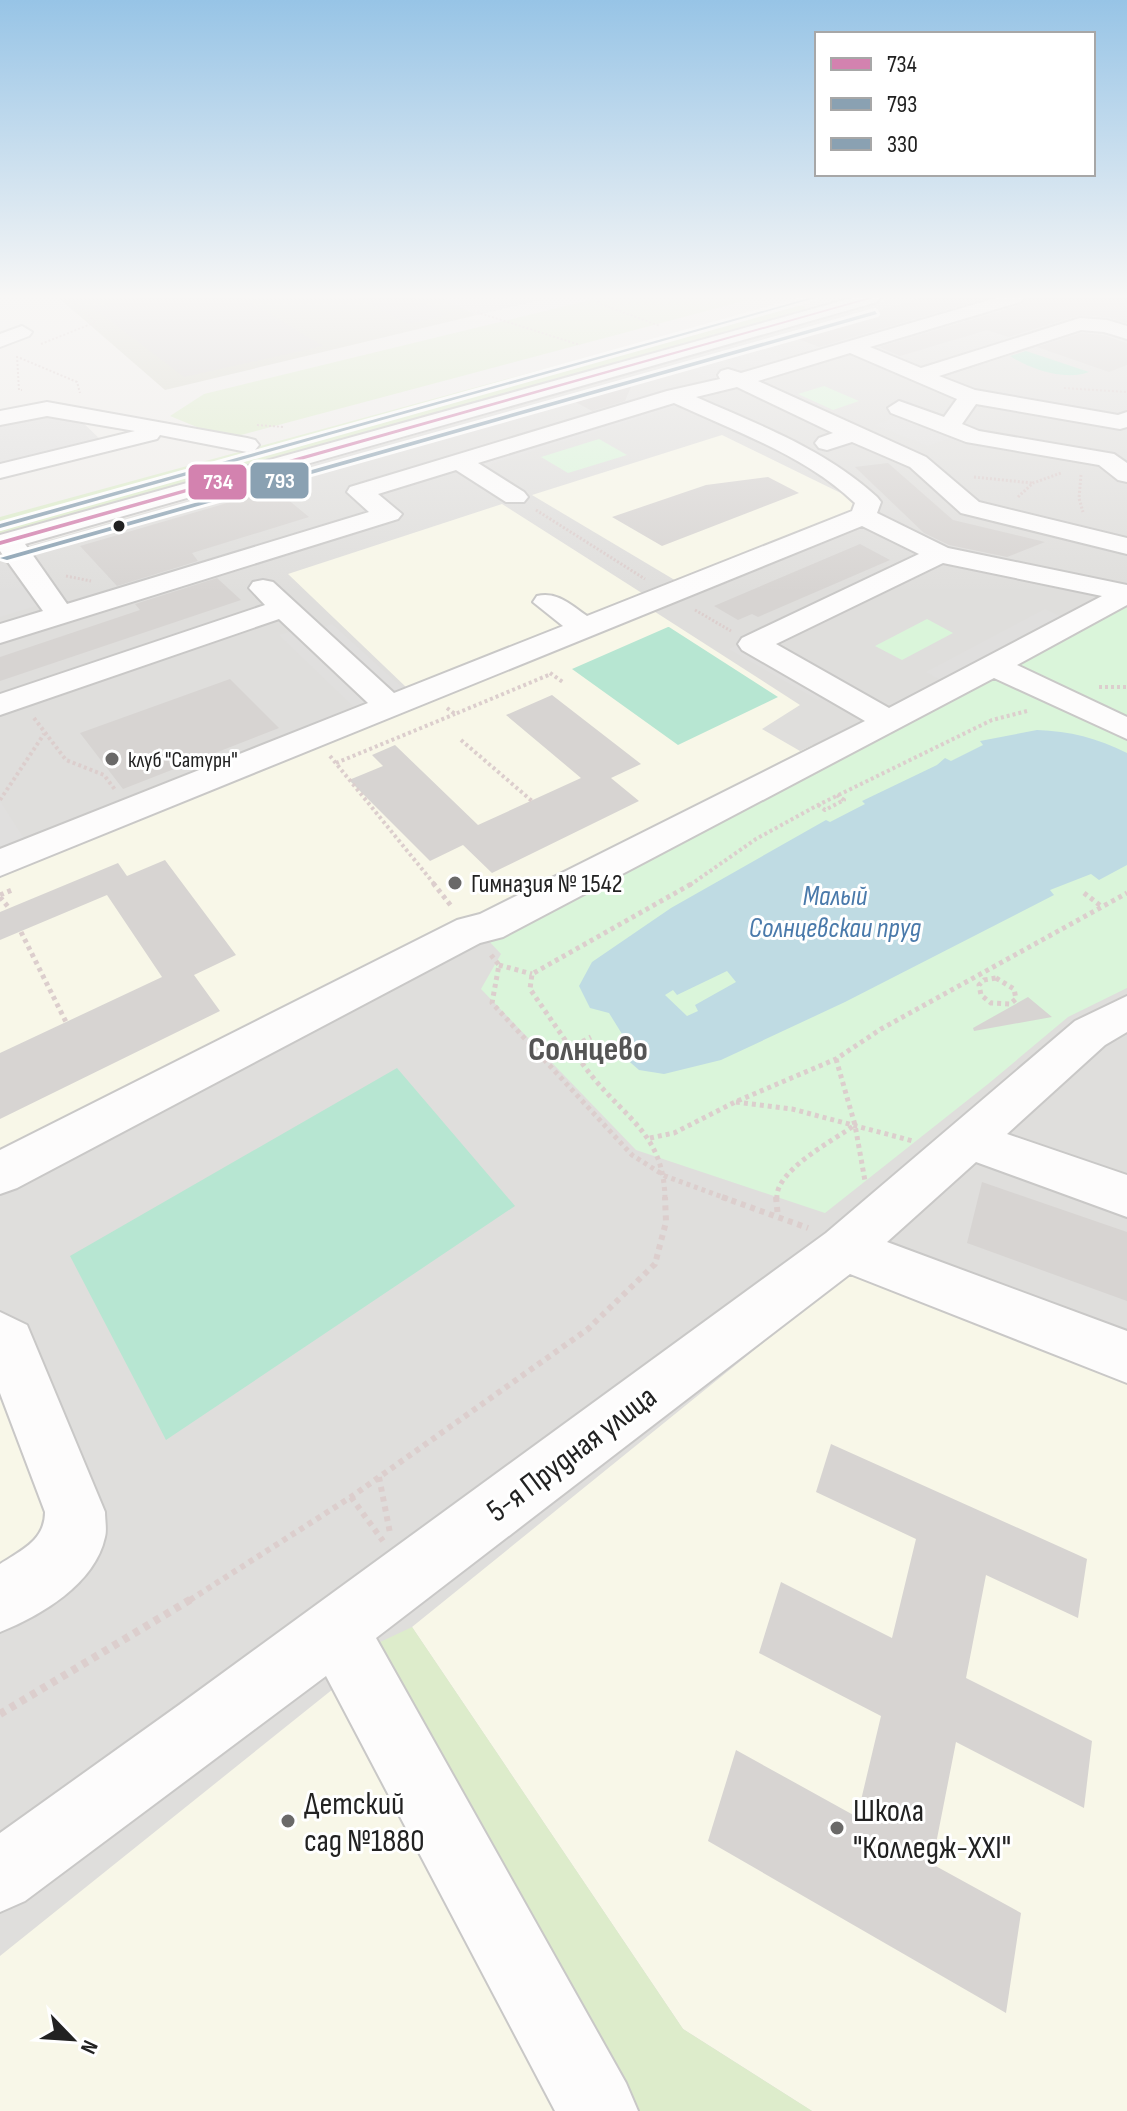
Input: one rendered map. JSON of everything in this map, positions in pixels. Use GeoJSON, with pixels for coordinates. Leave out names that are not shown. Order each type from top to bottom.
{"type":"FeatureCollection","features":[{"type":"Feature","properties":{"kind":"street"},"geometry":{"type":"LineString","coordinates":[[0,512],[425,397]]}},
{"type":"Feature","properties":{"kind":"street"},"geometry":{"type":"LineString","coordinates":[[61,616],[4,542],[521,397]]}},
{"type":"Feature","properties":{"kind":"street"},"geometry":{"type":"LineString","coordinates":[[359,492],[673,397]]}},
{"type":"Feature","properties":{"kind":"street"},"geometry":{"type":"LineString","coordinates":[[676,397],[823,465],[856,489],[868,502],[863,516]]}},
{"type":"Feature","properties":{"kind":"street"},"geometry":{"type":"LineString","coordinates":[[775,397],[918,462],[970,508],[1118,544]]}},
{"type":"Feature","properties":{"kind":"street"},"geometry":{"type":"LineString","coordinates":[[949,427],[970,397]]}},
{"type":"Feature","properties":{"kind":"street"},"geometry":{"type":"LineString","coordinates":[[973,397],[1120,422],[1127,419]]}},
{"type":"Feature","properties":{"kind":"street"},"geometry":{"type":"LineString","coordinates":[[0,418],[75,406],[247,445]]}},
{"type":"Feature","properties":{"kind":"street"},"geometry":{"type":"LineString","coordinates":[[0,425],[75,406]]}},
{"type":"Feature","properties":{"kind":"street"},"geometry":{"type":"LineString","coordinates":[[899,408],[974,437],[1100,460],[1127,475]]}},
{"type":"Feature","properties":{"kind":"street"},"geometry":{"type":"LineString","coordinates":[[0,471],[155,433],[191,441],[199,457]]}},
{"type":"Feature","properties":{"kind":"street"},"geometry":{"type":"LineString","coordinates":[[798,453],[853,434]]}},
{"type":"Feature","properties":{"kind":"street"},"geometry":{"type":"LineString","coordinates":[[0,634],[389,514],[307,457]]}},
{"type":"Feature","properties":{"kind":"street"},"geometry":{"type":"LineString","coordinates":[[458,461],[515,497]]}},
{"type":"Feature","properties":{"kind":"street"},"geometry":{"type":"LineString","coordinates":[[0,863],[306,726],[389,706],[863,516],[940,554],[1127,593]]}},
{"type":"Feature","properties":{"kind":"street"},"geometry":{"type":"LineString","coordinates":[[786,521],[815,535]]}},
{"type":"Feature","properties":{"kind":"street"},"geometry":{"type":"LineString","coordinates":[[753,644],[940,554]]}},
{"type":"Feature","properties":{"kind":"street"},"geometry":{"type":"LineString","coordinates":[[235,561],[389,706]]}},
{"type":"Feature","properties":{"kind":"street"},"geometry":{"type":"LineString","coordinates":[[0,1173],[471,930],[489,927],[889,721],[1127,593]]}},
{"type":"Feature","properties":{"kind":"street"},"geometry":{"type":"LineString","coordinates":[[547,602],[584,627]]}},
{"type":"Feature","properties":{"kind":"street"},"geometry":{"type":"LineString","coordinates":[[10,701],[284,608]]}},
{"type":"Feature","properties":{"kind":"street"},"geometry":{"type":"LineString","coordinates":[[753,644],[889,721]]}},
{"type":"Feature","properties":{"kind":"street"},"geometry":{"type":"LineString","coordinates":[[994,666],[1127,729]]}},
{"type":"Feature","properties":{"kind":"street","name":"5-я Прудная улица"},"geometry":{"type":"LineString","coordinates":[[0,1876],[336,1630],[401,1566],[854,1230],[976,1134],[1090,1033],[1127,1012]]}},
{"type":"Feature","properties":{"kind":"street"},"geometry":{"type":"LineString","coordinates":[[976,1134],[986,1146],[1127,1196]]}},
{"type":"Feature","properties":{"kind":"street"},"geometry":{"type":"LineString","coordinates":[[854,1230],[1127,1357]]}},
{"type":"Feature","properties":{"kind":"street"},"geometry":{"type":"LineString","coordinates":[[0,1338],[8,1343],[75,1512],[75,1537],[56,1563],[0,1601]]}},
{"type":"Feature","properties":{"kind":"street"},"geometry":{"type":"LineString","coordinates":[[336,1630],[598,2111]]}},
{"type":"Feature","properties":{"kind":"path"},"geometry":{"type":"LineString","coordinates":[[75,406],[76,397]]}},
{"type":"Feature","properties":{"kind":"path"},"geometry":{"type":"LineString","coordinates":[[996,516],[1033,483],[1100,460]]}},
{"type":"Feature","properties":{"kind":"path"},"geometry":{"type":"LineString","coordinates":[[1100,460],[1079,477],[1079,498],[1085,519],[1118,544]]}},
{"type":"Feature","properties":{"kind":"path"},"geometry":{"type":"LineString","coordinates":[[929,472],[1033,483]]}},
{"type":"Feature","properties":{"kind":"path"},"geometry":{"type":"LineString","coordinates":[[515,497],[753,644]]}},
{"type":"Feature","properties":{"kind":"path"},"geometry":{"type":"LineString","coordinates":[[55,573],[95,582],[110,600]]}},
{"type":"Feature","properties":{"kind":"path"},"geometry":{"type":"LineString","coordinates":[[10,701],[66,760],[104,775],[119,794]]}},
{"type":"Feature","properties":{"kind":"path"},"geometry":{"type":"LineString","coordinates":[[306,726],[499,965],[532,974],[684,890],[756,839],[837,795],[992,720],[1025,711],[1037,713]]}},
{"type":"Feature","properties":{"kind":"path"},"geometry":{"type":"LineString","coordinates":[[336,763],[455,714]]}},
{"type":"Feature","properties":{"kind":"path"},"geometry":{"type":"LineString","coordinates":[[439,721],[444,725]]}},
{"type":"Feature","properties":{"kind":"path"},"geometry":{"type":"LineString","coordinates":[[0,800],[44,734]]}},
{"type":"Feature","properties":{"kind":"path"},"geometry":{"type":"LineString","coordinates":[[461,740],[532,801]]}},
{"type":"Feature","properties":{"kind":"path"},"geometry":{"type":"LineString","coordinates":[[949,741],[955,745]]}},
{"type":"Feature","properties":{"kind":"path"},"geometry":{"type":"LineString","coordinates":[[1084,893],[1101,906]]}},
{"type":"Feature","properties":{"kind":"path"},"geometry":{"type":"LineString","coordinates":[[650,1138],[674,1133],[735,1102],[836,1059],[881,1029],[1127,893]]}},
{"type":"Feature","properties":{"kind":"path"},"geometry":{"type":"LineString","coordinates":[[0,897],[9,908]]}},
{"type":"Feature","properties":{"kind":"path"},"geometry":{"type":"LineString","coordinates":[[21,932],[66,1022]]}},
{"type":"Feature","properties":{"kind":"path"},"geometry":{"type":"LineString","coordinates":[[499,965],[492,1003],[632,1155],[665,1176],[778,1217],[854,1230],[855,1125],[836,1059]]}},
{"type":"Feature","properties":{"kind":"path"},"geometry":{"type":"LineString","coordinates":[[0,1714],[244,1567],[351,1497],[588,1329],[655,1264],[666,1222],[665,1176],[650,1138],[592,1076],[570,1047],[530,989],[532,974]]}},
{"type":"Feature","properties":{"kind":"path"},"geometry":{"type":"LineString","coordinates":[[978,974],[984,980]]}},
{"type":"Feature","properties":{"kind":"path"},"geometry":{"type":"LineString","coordinates":[[996,978],[1007,982],[1014,989],[1016,999],[1010,1004],[991,1003],[981,995],[979,985],[984,980],[996,978]]}},
{"type":"Feature","properties":{"kind":"path"},"geometry":{"type":"LineString","coordinates":[[547,1060],[591,1037]]}},
{"type":"Feature","properties":{"kind":"path"},"geometry":{"type":"LineString","coordinates":[[735,1102],[792,1109],[915,1141]]}},
{"type":"Feature","properties":{"kind":"path"},"geometry":{"type":"LineString","coordinates":[[778,1217],[776,1191],[787,1173],[855,1125]]}},
{"type":"Feature","properties":{"kind":"path"},"geometry":{"type":"LineString","coordinates":[[379,1477],[401,1566]]}},
{"type":"Feature","properties":{"kind":"path"},"geometry":{"type":"LineString","coordinates":[[351,1497],[401,1566]]}},
{"type":"Feature","properties":{"kind":"shaded area"},"geometry":{"type":"Polygon","coordinates":[[[551,397],[1127,397],[1127,2111],[0,2111],[0,554],[551,397]]]}},
{"type":"Feature","properties":{"kind":"shaded area"},"geometry":{"type":"Polygon","coordinates":[[[674,400],[684,404],[469,471],[502,493],[493,496],[449,468],[674,400]]]}},
{"type":"Feature","properties":{"kind":"shaded area"},"geometry":{"type":"Polygon","coordinates":[[[40,412],[76,416],[102,441],[0,474],[0,421],[40,412]]]}},
{"type":"Feature","properties":{"kind":"shaded area"},"geometry":{"type":"Polygon","coordinates":[[[899,416],[950,438],[928,446],[875,425],[899,416]]]}},
{"type":"Feature","properties":{"kind":"shaded area"},"geometry":{"type":"Polygon","coordinates":[[[722,435],[855,500],[852,514],[678,582],[532,495],[722,435]]]}},
{"type":"Feature","properties":{"kind":"shaded area"},"geometry":{"type":"Polygon","coordinates":[[[502,504],[645,595],[407,688],[288,574],[502,504]]]}},
{"type":"Feature","properties":{"kind":"shaded area"},"geometry":{"type":"Polygon","coordinates":[[[4,563],[39,605],[0,617],[0,564],[4,563]]]}},
{"type":"Feature","properties":{"kind":"shaded area"},"geometry":{"type":"Polygon","coordinates":[[[649,608],[800,705],[762,729],[800,751],[813,745],[835,760],[0,1193],[0,870],[649,608]]]}},
{"type":"Feature","properties":{"kind":"shaded area"},"geometry":{"type":"Polygon","coordinates":[[[1045,609],[1061,617],[942,681],[926,672],[1045,609]]]}},
{"type":"Feature","properties":{"kind":"shaded area"},"geometry":{"type":"Polygon","coordinates":[[[332,624],[406,691],[392,696],[318,629],[332,624]]]}},
{"type":"Feature","properties":{"kind":"shaded area"},"geometry":{"type":"Polygon","coordinates":[[[293,631],[371,705],[357,710],[279,635],[293,631]]]}},
{"type":"Feature","properties":{"kind":"shaded area"},"geometry":{"type":"Polygon","coordinates":[[[741,643],[830,693],[818,700],[729,649],[741,643]]]}},
{"type":"Feature","properties":{"kind":"shaded area"},"geometry":{"type":"Polygon","coordinates":[[[0,801],[28,845],[5,854],[0,845],[0,801]]]}},
{"type":"Feature","properties":{"kind":"shaded area","name":"Школа \"Колледж-XXI\""},"geometry":{"type":"Polygon","coordinates":[[[848,1274],[1127,1383],[1127,2111],[812,2111],[683,2029],[412,1627],[848,1274]]]}},
{"type":"Feature","properties":{"kind":"shaded area"},"geometry":{"type":"Polygon","coordinates":[[[0,1311],[103,1531],[83,1581],[0,1632],[0,1311]]]}},
{"type":"Feature","properties":{"kind":"shaded area","name":"Детский сад №1880"},"geometry":{"type":"Polygon","coordinates":[[[338,1685],[556,2111],[0,2111],[0,1956],[338,1685]]]}},
{"type":"Feature","properties":{"kind":"green space"},"geometry":{"type":"Polygon","coordinates":[[[200,397],[385,397],[226,439],[170,416],[200,397]]]}},
{"type":"Feature","properties":{"kind":"green space"},"geometry":{"type":"Polygon","coordinates":[[[442,397],[506,397],[0,539],[0,517],[442,397]]]}},
{"type":"Feature","properties":{"kind":"green space"},"geometry":{"type":"Polygon","coordinates":[[[803,397],[849,397],[859,401],[833,410],[803,397]]]}},
{"type":"Feature","properties":{"kind":"green space"},"geometry":{"type":"Polygon","coordinates":[[[599,439],[627,455],[568,473],[541,457],[599,439]]]}},
{"type":"Feature","properties":{"kind":"green space"},"geometry":{"type":"Polygon","coordinates":[[[1127,605],[1127,988],[1068,1017],[825,1213],[636,1150],[481,989],[501,954],[486,938],[1127,605]]]}},
{"type":"Feature","properties":{"kind":"green space"},"geometry":{"type":"Polygon","coordinates":[[[927,619],[953,633],[902,660],[875,646],[927,619]]]}},
{"type":"Feature","properties":{"kind":"green space"},"geometry":{"type":"Polygon","coordinates":[[[668,627],[778,697],[678,745],[572,669],[668,627]]]}},
{"type":"Feature","properties":{"kind":"green space"},"geometry":{"type":"Polygon","coordinates":[[[397,1068],[515,1206],[166,1440],[70,1256],[397,1068]]]}},
{"type":"Feature","properties":{"kind":"green space"},"geometry":{"type":"Polygon","coordinates":[[[412,1627],[683,2029],[812,2111],[636,2111],[376,1644],[412,1627]]]}},
{"type":"Feature","properties":{"kind":"water","name":"Малый Солнцевскаи пруд"},"geometry":{"type":"Polygon","coordinates":[[[1037,730],[1083,736],[1127,753],[1127,865],[1099,880],[1091,874],[1050,890],[1054,895],[845,1002],[721,1060],[664,1074],[639,1070],[615,1049],[622,1034],[609,1013],[590,1008],[579,986],[592,962],[671,908],[826,820],[830,822],[865,804],[862,801],[937,765],[945,758],[951,761],[983,745],[980,741],[1037,730]],[[727,971],[677,995],[673,990],[665,995],[687,1016],[698,1011],[695,1005],[736,982],[727,971]]]}},
{"type":"Feature","properties":{"kind":"building"},"geometry":{"type":"Polygon","coordinates":[[[584,397],[627,397],[625,401],[592,411],[572,400],[584,397]]]}},
{"type":"Feature","properties":{"kind":"building"},"geometry":{"type":"Polygon","coordinates":[[[888,463],[953,520],[1045,542],[1007,557],[949,545],[924,533],[855,467],[888,463]]]}},
{"type":"Feature","properties":{"kind":"building"},"geometry":{"type":"Polygon","coordinates":[[[768,477],[799,493],[662,546],[612,517],[706,485],[768,477]]]}},
{"type":"Feature","properties":{"kind":"building"},"geometry":{"type":"Polygon","coordinates":[[[275,489],[309,517],[192,553],[198,561],[117,586],[80,546],[275,489]]]}},
{"type":"Feature","properties":{"kind":"building"},"geometry":{"type":"Polygon","coordinates":[[[860,544],[890,560],[758,617],[752,614],[738,620],[714,606],[860,544]]]}},
{"type":"Feature","properties":{"kind":"building"},"geometry":{"type":"Polygon","coordinates":[[[217,578],[241,600],[0,681],[0,657],[140,610],[135,604],[217,578]]]}},
{"type":"Feature","properties":{"kind":"building"},"geometry":{"type":"Polygon","coordinates":[[[230,679],[279,728],[123,789],[80,733],[230,679]]]}},
{"type":"Feature","properties":{"kind":"building"},"geometry":{"type":"Polygon","coordinates":[[[552,695],[641,764],[611,778],[639,801],[492,873],[463,845],[430,861],[349,780],[383,766],[372,755],[395,745],[478,825],[581,778],[506,715],[552,695]]]}},
{"type":"Feature","properties":{"kind":"building"},"geometry":{"type":"Polygon","coordinates":[[[165,860],[236,955],[194,975],[220,1011],[0,1119],[0,1053],[162,977],[107,895],[0,940],[0,912],[118,863],[127,876],[165,860]]]}},
{"type":"Feature","properties":{"kind":"building"},"geometry":{"type":"Polygon","coordinates":[[[1028,997],[1052,1017],[974,1031],[973,1028],[1028,997]]]}},
{"type":"Feature","properties":{"kind":"building"},"geometry":{"type":"Polygon","coordinates":[[[982,1182],[1127,1232],[1127,1301],[967,1243],[982,1182]]]}},
{"type":"Feature","properties":{"kind":"building"},"geometry":{"type":"Polygon","coordinates":[[[831,1444],[1087,1559],[1078,1618],[986,1575],[966,1678],[1092,1741],[1084,1808],[956,1742],[932,1864],[1021,1913],[1006,2013],[708,1841],[736,1750],[857,1817],[881,1716],[759,1653],[781,1582],[892,1638],[916,1539],[816,1492],[831,1444]]]}},
{"type":"Feature","properties":{"kind":"transit line","name":"330"},"geometry":{"type":"LineString","coordinates":[[0,526],[462,397]]}},
{"type":"Feature","properties":{"kind":"transit line","name":"734"},"geometry":{"type":"LineString","coordinates":[[0,543],[521,397]]}},
{"type":"Feature","properties":{"kind":"transit line","name":"793"},"geometry":{"type":"LineString","coordinates":[[4,558],[578,397]]}},
{"type":"Feature","properties":{"kind":"place","name":"клуб \"Сатурн\""},"geometry":{"type":"Point","coordinates":[112,759]}},
{"type":"Feature","properties":{"kind":"place","name":"Гимназия № 1542"},"geometry":{"type":"Point","coordinates":[455,883]}},
{"type":"Feature","properties":{"kind":"place","name":"Детский сад №1880"},"geometry":{"type":"Point","coordinates":[288,1821]}},
{"type":"Feature","properties":{"kind":"place","name":"Школа \"Колледж-XXI\""},"geometry":{"type":"Point","coordinates":[837,1828]}},
{"type":"Feature","properties":{"kind":"district","name":"Солнцево"},"geometry":{"type":"Point","coordinates":[588,1048]}}]}
